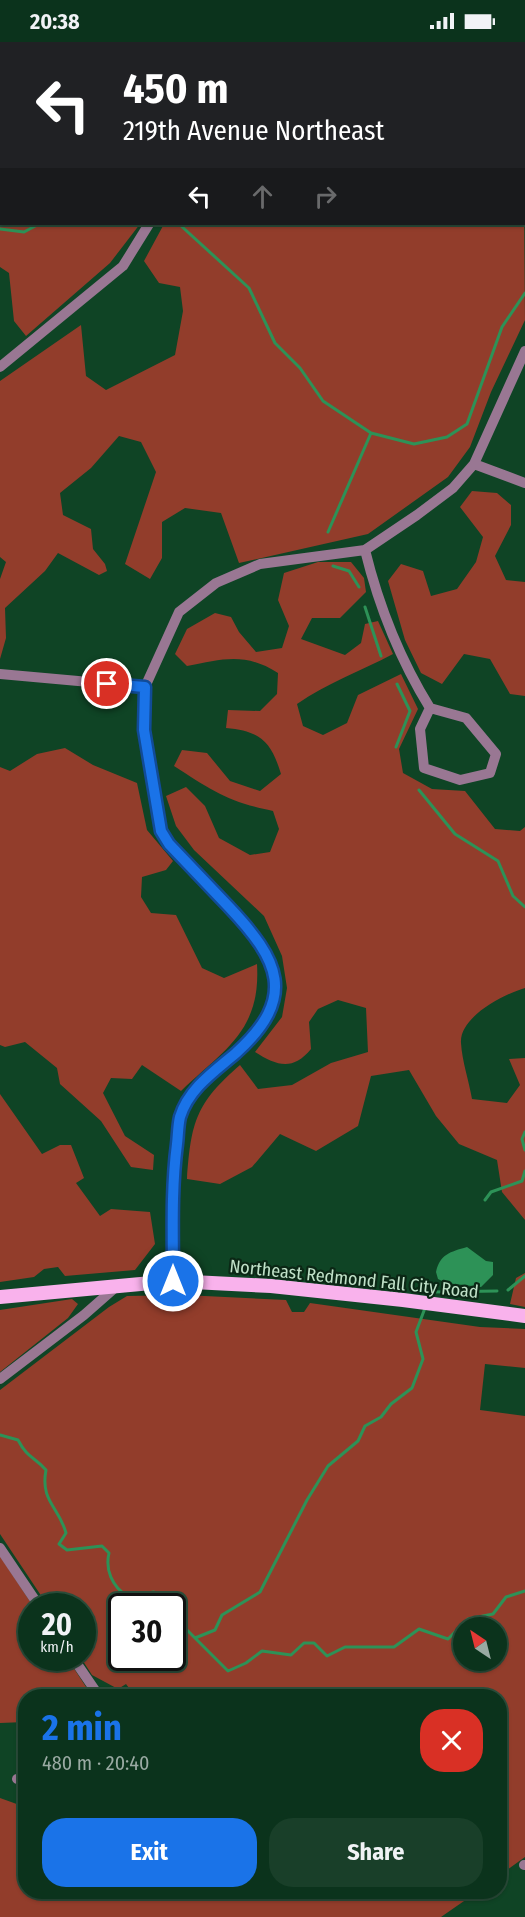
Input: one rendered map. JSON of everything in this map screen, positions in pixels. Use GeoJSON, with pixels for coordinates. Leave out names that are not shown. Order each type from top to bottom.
{"type":"FeatureCollection","features":[{"type":"Feature","properties":{"kind":"main road","name":"Northeast Redmond Fall City Road"},"geometry":{"type":"LineString","coordinates":[[0,1297],[173,1281],[271,1286],[422,1302],[525,1316]]}},
{"type":"Feature","properties":{"kind":"street"},"geometry":{"type":"LineString","coordinates":[[0,367],[123,266],[148,225]]}},
{"type":"Feature","properties":{"kind":"street"},"geometry":{"type":"LineString","coordinates":[[173,1281],[172,1200],[180,1117],[190,1096],[203,1081],[252,1038],[267,1020],[273,1003],[275,985],[273,969],[265,950],[249,929],[169,844],[161,831],[144,730],[145,687],[180,612],[216,583],[260,564],[365,550],[453,488],[474,464],[525,351]]}},
{"type":"Feature","properties":{"kind":"street"},"geometry":{"type":"LineString","coordinates":[[474,464],[525,483]]}},
{"type":"Feature","properties":{"kind":"street"},"geometry":{"type":"LineString","coordinates":[[365,550],[377,598],[400,656],[430,708],[466,718],[496,754],[490,773],[460,780],[424,768],[420,729],[430,708]]}},
{"type":"Feature","properties":{"kind":"street"},"geometry":{"type":"LineString","coordinates":[[0,674],[145,687]]}},
{"type":"Feature","properties":{"kind":"street"},"geometry":{"type":"LineString","coordinates":[[0,1379],[84,1315],[117,1286]]}},
{"type":"Feature","properties":{"kind":"street"},"geometry":{"type":"LineString","coordinates":[[0,1548],[30,1593]]}},
{"type":"Feature","properties":{"kind":"street"},"geometry":{"type":"LineString","coordinates":[[82,1671],[94,1689]]}},
{"type":"Feature","properties":{"kind":"shaded area"},"geometry":{"type":"Polygon","coordinates":[[[0,225],[139,225],[110,263],[26,336],[14,321],[9,273],[0,267],[0,225]]]}},
{"type":"Feature","properties":{"kind":"shaded area"},"geometry":{"type":"Polygon","coordinates":[[[163,225],[524,225],[525,320],[491,392],[470,447],[448,477],[368,534],[239,563],[221,513],[185,508],[162,522],[162,558],[150,579],[125,564],[156,472],[141,442],[119,436],[91,468],[60,493],[63,515],[91,529],[93,549],[105,564],[107,571],[99,575],[58,553],[45,571],[5,608],[6,638],[0,659],[0,579],[6,562],[0,557],[0,381],[81,325],[86,376],[106,390],[175,355],[183,311],[180,287],[159,283],[144,261],[163,225]]]}},
{"type":"Feature","properties":{"kind":"shaded area"},"geometry":{"type":"Polygon","coordinates":[[[472,491],[497,493],[511,505],[511,525],[495,556],[506,580],[525,582],[525,696],[510,694],[490,659],[464,654],[442,684],[421,673],[405,640],[388,581],[401,564],[423,571],[431,596],[457,589],[476,562],[483,537],[460,507],[472,491]]]}},
{"type":"Feature","properties":{"kind":"shaded area"},"geometry":{"type":"Polygon","coordinates":[[[318,562],[351,562],[364,578],[366,592],[340,618],[312,618],[301,639],[345,655],[361,643],[365,624],[378,621],[393,654],[332,683],[297,704],[303,726],[323,735],[347,723],[358,695],[401,674],[418,709],[399,749],[403,773],[432,789],[465,791],[495,829],[520,831],[525,827],[525,988],[506,995],[484,1008],[467,1024],[462,1033],[461,1043],[472,1099],[507,1103],[520,1085],[509,1059],[525,1058],[525,1220],[502,1192],[497,1160],[459,1144],[436,1116],[409,1070],[371,1076],[358,1126],[316,1151],[280,1134],[252,1167],[220,1184],[187,1179],[191,1142],[198,1115],[214,1091],[240,1065],[258,1089],[292,1085],[331,1063],[368,1052],[366,1008],[338,1000],[318,1009],[309,1022],[311,1049],[298,1061],[278,1063],[255,1052],[282,1017],[287,988],[282,956],[264,916],[194,850],[176,826],[166,796],[186,787],[205,806],[219,838],[250,855],[270,852],[279,829],[273,811],[244,804],[220,794],[174,766],[182,750],[207,753],[230,781],[260,791],[281,774],[273,753],[263,740],[248,732],[226,728],[228,710],[260,711],[277,694],[278,673],[255,662],[234,659],[187,666],[175,654],[187,629],[215,613],[231,617],[239,632],[256,652],[282,648],[289,626],[278,600],[284,573],[318,562]]]}},
{"type":"Feature","properties":{"kind":"shaded area"},"geometry":{"type":"Polygon","coordinates":[[[65,748],[93,765],[137,783],[147,830],[173,861],[166,870],[142,877],[141,897],[151,913],[176,915],[202,968],[224,978],[257,964],[257,987],[246,1023],[225,1050],[181,1091],[142,1065],[132,1079],[111,1078],[103,1093],[125,1136],[154,1155],[153,1170],[131,1167],[101,1121],[60,1084],[57,1068],[25,1042],[5,1047],[0,1045],[0,767],[10,771],[37,754],[65,748]]]}},
{"type":"Feature","properties":{"kind":"shaded area"},"geometry":{"type":"Polygon","coordinates":[[[0,1094],[42,1154],[60,1145],[71,1145],[84,1178],[76,1183],[100,1216],[111,1209],[150,1212],[155,1244],[135,1270],[65,1276],[58,1267],[44,1269],[34,1277],[0,1282],[0,1094]]]}},
{"type":"Feature","properties":{"kind":"shaded area"},"geometry":{"type":"Polygon","coordinates":[[[467,1247],[486,1261],[493,1262],[493,1275],[481,1287],[446,1283],[438,1279],[436,1272],[443,1257],[467,1247]]]}},
{"type":"Feature","properties":{"kind":"shaded area"},"geometry":{"type":"Polygon","coordinates":[[[525,1273],[525,1307],[510,1304],[516,1278],[525,1273]]]}},
{"type":"Feature","properties":{"kind":"shaded area"},"geometry":{"type":"Polygon","coordinates":[[[184,1295],[286,1300],[292,1312],[304,1312],[310,1303],[480,1327],[525,1329],[525,1368],[485,1364],[480,1410],[525,1416],[525,1857],[507,1870],[507,1689],[130,1689],[126,1684],[118,1689],[92,1675],[89,1671],[96,1671],[96,1593],[39,1593],[0,1534],[0,1390],[109,1307],[127,1296],[184,1295]]]}},
{"type":"Feature","properties":{"kind":"shaded area"},"geometry":{"type":"Polygon","coordinates":[[[72,1299],[78,1304],[68,1318],[0,1372],[0,1310],[72,1299]]]}},
{"type":"Feature","properties":{"kind":"shaded area"},"geometry":{"type":"Polygon","coordinates":[[[0,1556],[24,1593],[18,1593],[18,1671],[76,1671],[87,1689],[18,1689],[18,1722],[0,1723],[0,1556]]]}},
{"type":"Feature","properties":{"kind":"shaded area"},"geometry":{"type":"Polygon","coordinates":[[[0,1798],[18,1804],[18,1899],[467,1899],[441,1917],[0,1917],[0,1798]]]}},
{"type":"Feature","properties":{"kind":"waterway"},"geometry":{"type":"LineString","coordinates":[[0,229],[24,232],[37,225]]}},
{"type":"Feature","properties":{"kind":"waterway"},"geometry":{"type":"LineString","coordinates":[[180,225],[249,288],[275,343],[300,368],[323,401],[371,433],[414,444],[447,437],[467,424],[502,327],[525,293]]}},
{"type":"Feature","properties":{"kind":"waterway"},"geometry":{"type":"LineString","coordinates":[[328,532],[371,433]]}},
{"type":"Feature","properties":{"kind":"waterway"},"geometry":{"type":"LineString","coordinates":[[333,566],[349,571],[359,587]]}},
{"type":"Feature","properties":{"kind":"waterway"},"geometry":{"type":"LineString","coordinates":[[365,607],[381,656]]}},
{"type":"Feature","properties":{"kind":"waterway"},"geometry":{"type":"LineString","coordinates":[[396,747],[410,711],[397,684]]}},
{"type":"Feature","properties":{"kind":"waterway"},"geometry":{"type":"LineString","coordinates":[[419,790],[455,834],[498,861],[513,896],[525,907]]}},
{"type":"Feature","properties":{"kind":"waterway"},"geometry":{"type":"LineString","coordinates":[[525,1132],[522,1139],[525,1150]]}},
{"type":"Feature","properties":{"kind":"waterway"},"geometry":{"type":"LineString","coordinates":[[485,1200],[491,1192],[522,1181],[525,1171]]}},
{"type":"Feature","properties":{"kind":"waterway"},"geometry":{"type":"LineString","coordinates":[[508,1290],[525,1276]]}},
{"type":"Feature","properties":{"kind":"waterway"},"geometry":{"type":"LineString","coordinates":[[428,1299],[433,1292],[497,1291]]}},
{"type":"Feature","properties":{"kind":"waterway"},"geometry":{"type":"LineString","coordinates":[[195,1638],[215,1630],[222,1615],[260,1592],[307,1500],[328,1466],[358,1441],[365,1426],[381,1417],[391,1404],[412,1388],[423,1359],[416,1332],[425,1308]]}},
{"type":"Feature","properties":{"kind":"waterway"},"geometry":{"type":"LineString","coordinates":[[0,1435],[18,1440],[28,1454],[46,1470],[45,1481],[48,1497],[66,1533],[59,1544],[67,1550],[102,1546],[109,1553],[108,1565],[111,1577],[123,1593]]}},
{"type":"Feature","properties":{"kind":"waterway"},"geometry":{"type":"LineString","coordinates":[[186,1629],[228,1671],[246,1663],[262,1651],[291,1655],[304,1643],[314,1643],[327,1656],[345,1647],[394,1647],[419,1629],[448,1639],[468,1619],[493,1614],[506,1597],[525,1591]]}},
{"type":"Feature","properties":{"kind":"waterway"},"geometry":{"type":"LineString","coordinates":[[147,1593],[155,1593]]}},
{"type":"Feature","properties":{"kind":"route"},"geometry":{"type":"LineString","coordinates":[[107,684],[145,687],[144,730],[157,820],[161,831],[169,844],[249,929],[265,950],[273,969],[275,985],[273,1003],[267,1020],[252,1038],[203,1081],[190,1096],[180,1117],[172,1200],[173,1281]]}}]}
